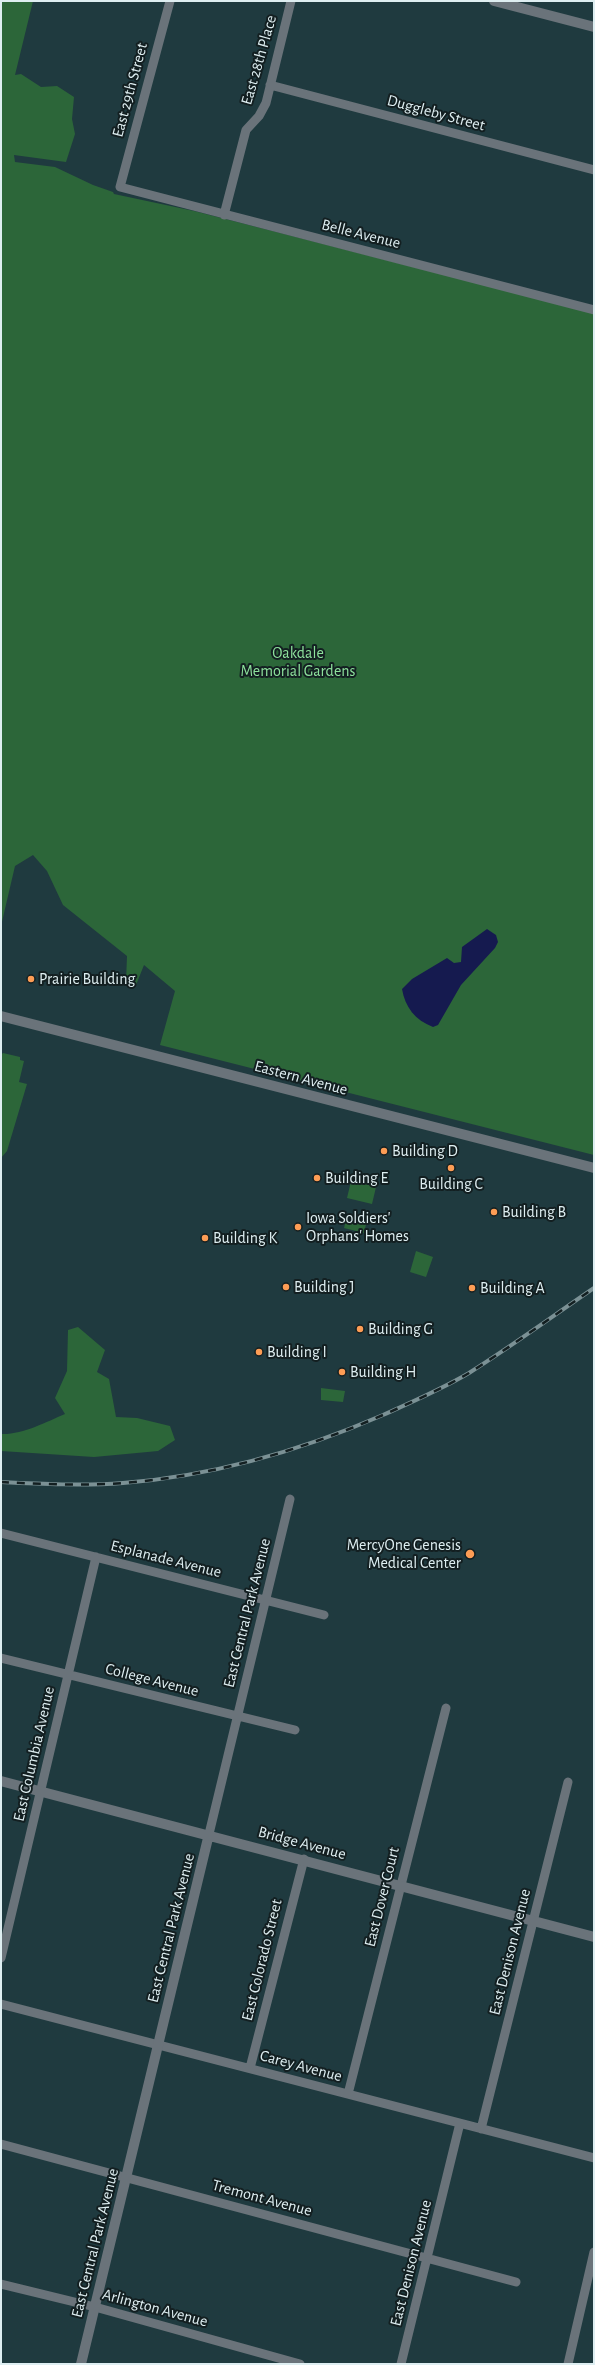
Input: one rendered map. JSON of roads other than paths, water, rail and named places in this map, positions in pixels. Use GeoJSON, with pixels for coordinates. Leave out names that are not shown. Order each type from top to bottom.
{"type":"FeatureCollection","features":[{"type":"Feature","properties":{"kind":"street","name":"East 29th Street"},"geometry":{"type":"LineString","coordinates":[[120,187],[170,1]]}},
{"type":"Feature","properties":{"kind":"street","name":"East 28th Place"},"geometry":{"type":"LineString","coordinates":[[224,215],[246,130],[259,116],[266,103],[291,1]]}},
{"type":"Feature","properties":{"kind":"street"},"geometry":{"type":"LineString","coordinates":[[499,2],[594,27]]}},
{"type":"Feature","properties":{"kind":"street","name":"Duggleby Street"},"geometry":{"type":"LineString","coordinates":[[270,85],[594,170]]}},
{"type":"Feature","properties":{"kind":"street","name":"Belle Avenue"},"geometry":{"type":"LineString","coordinates":[[120,187],[594,310]]}},
{"type":"Feature","properties":{"kind":"street","name":"Eastern Avenue"},"geometry":{"type":"LineString","coordinates":[[1,1016],[594,1168]]}},
{"type":"Feature","properties":{"kind":"street","name":"East Central Park Avenue"},"geometry":{"type":"LineString","coordinates":[[81,2364],[290,1499]]}},
{"type":"Feature","properties":{"kind":"street","name":"Esplanade Avenue"},"geometry":{"type":"LineString","coordinates":[[1,1533],[324,1615]]}},
{"type":"Feature","properties":{"kind":"street","name":"East Columbia Avenue"},"geometry":{"type":"LineString","coordinates":[[1,1958],[96,1557]]}},
{"type":"Feature","properties":{"kind":"street","name":"College Avenue"},"geometry":{"type":"LineString","coordinates":[[1,1658],[295,1730]]}},
{"type":"Feature","properties":{"kind":"street","name":"East Dover Court"},"geometry":{"type":"LineString","coordinates":[[348,2094],[446,1708]]}},
{"type":"Feature","properties":{"kind":"street","name":"Bridge Avenue"},"geometry":{"type":"LineString","coordinates":[[1,1781],[209,1834],[594,1937]]}},
{"type":"Feature","properties":{"kind":"street","name":"East Denison Avenue"},"geometry":{"type":"LineString","coordinates":[[481,2129],[568,1782]]}},
{"type":"Feature","properties":{"kind":"street","name":"East Colorado Street"},"geometry":{"type":"LineString","coordinates":[[250,2068],[304,1859]]}},
{"type":"Feature","properties":{"kind":"street","name":"Carey Avenue"},"geometry":{"type":"LineString","coordinates":[[1,2004],[594,2158]]}},
{"type":"Feature","properties":{"kind":"street","name":"East Denison Avenue"},"geometry":{"type":"LineString","coordinates":[[401,2364],[460,2123]]}},
{"type":"Feature","properties":{"kind":"street","name":"Tremont Avenue"},"geometry":{"type":"LineString","coordinates":[[1,2144],[516,2282]]}},
{"type":"Feature","properties":{"kind":"street"},"geometry":{"type":"LineString","coordinates":[[568,2364],[594,2252]]}},
{"type":"Feature","properties":{"kind":"street","name":"Arlington Avenue"},"geometry":{"type":"LineString","coordinates":[[1,2284],[95,2307],[300,2364]]}},
{"type":"Feature","properties":{"kind":"railway"},"geometry":{"type":"LineString","coordinates":[[1,1482],[93,1484],[157,1480],[223,1468],[256,1460],[320,1440],[383,1415],[427,1395],[469,1373],[594,1288]]}},
{"type":"Feature","properties":{"kind":"place","name":"Prairie Building"},"geometry":{"type":"Point","coordinates":[31,979]}},
{"type":"Feature","properties":{"kind":"place","name":"Building D"},"geometry":{"type":"Point","coordinates":[384,1151]}},
{"type":"Feature","properties":{"kind":"place","name":"Building C"},"geometry":{"type":"Point","coordinates":[451,1168]}},
{"type":"Feature","properties":{"kind":"place","name":"Building E"},"geometry":{"type":"Point","coordinates":[317,1178]}},
{"type":"Feature","properties":{"kind":"place","name":"Building B"},"geometry":{"type":"Point","coordinates":[494,1212]}},
{"type":"Feature","properties":{"kind":"place","name":"Iowa Soldiers' Orphans' Homes"},"geometry":{"type":"Point","coordinates":[298,1227]}},
{"type":"Feature","properties":{"kind":"place","name":"Building K"},"geometry":{"type":"Point","coordinates":[205,1238]}},
{"type":"Feature","properties":{"kind":"place","name":"Building J"},"geometry":{"type":"Point","coordinates":[286,1287]}},
{"type":"Feature","properties":{"kind":"place","name":"Building A"},"geometry":{"type":"Point","coordinates":[472,1288]}},
{"type":"Feature","properties":{"kind":"place","name":"Building G"},"geometry":{"type":"Point","coordinates":[360,1329]}},
{"type":"Feature","properties":{"kind":"place","name":"Building I"},"geometry":{"type":"Point","coordinates":[259,1352]}},
{"type":"Feature","properties":{"kind":"place","name":"Building H"},"geometry":{"type":"Point","coordinates":[342,1372]}},
{"type":"Feature","properties":{"kind":"place","name":"MercyOne Genesis Medical Center"},"geometry":{"type":"Point","coordinates":[470,1554]}},
{"type":"Feature","properties":{"kind":"park label","name":"Oakdale Memorial Gardens"},"geometry":{"type":"Point","coordinates":[298,662]}}]}
